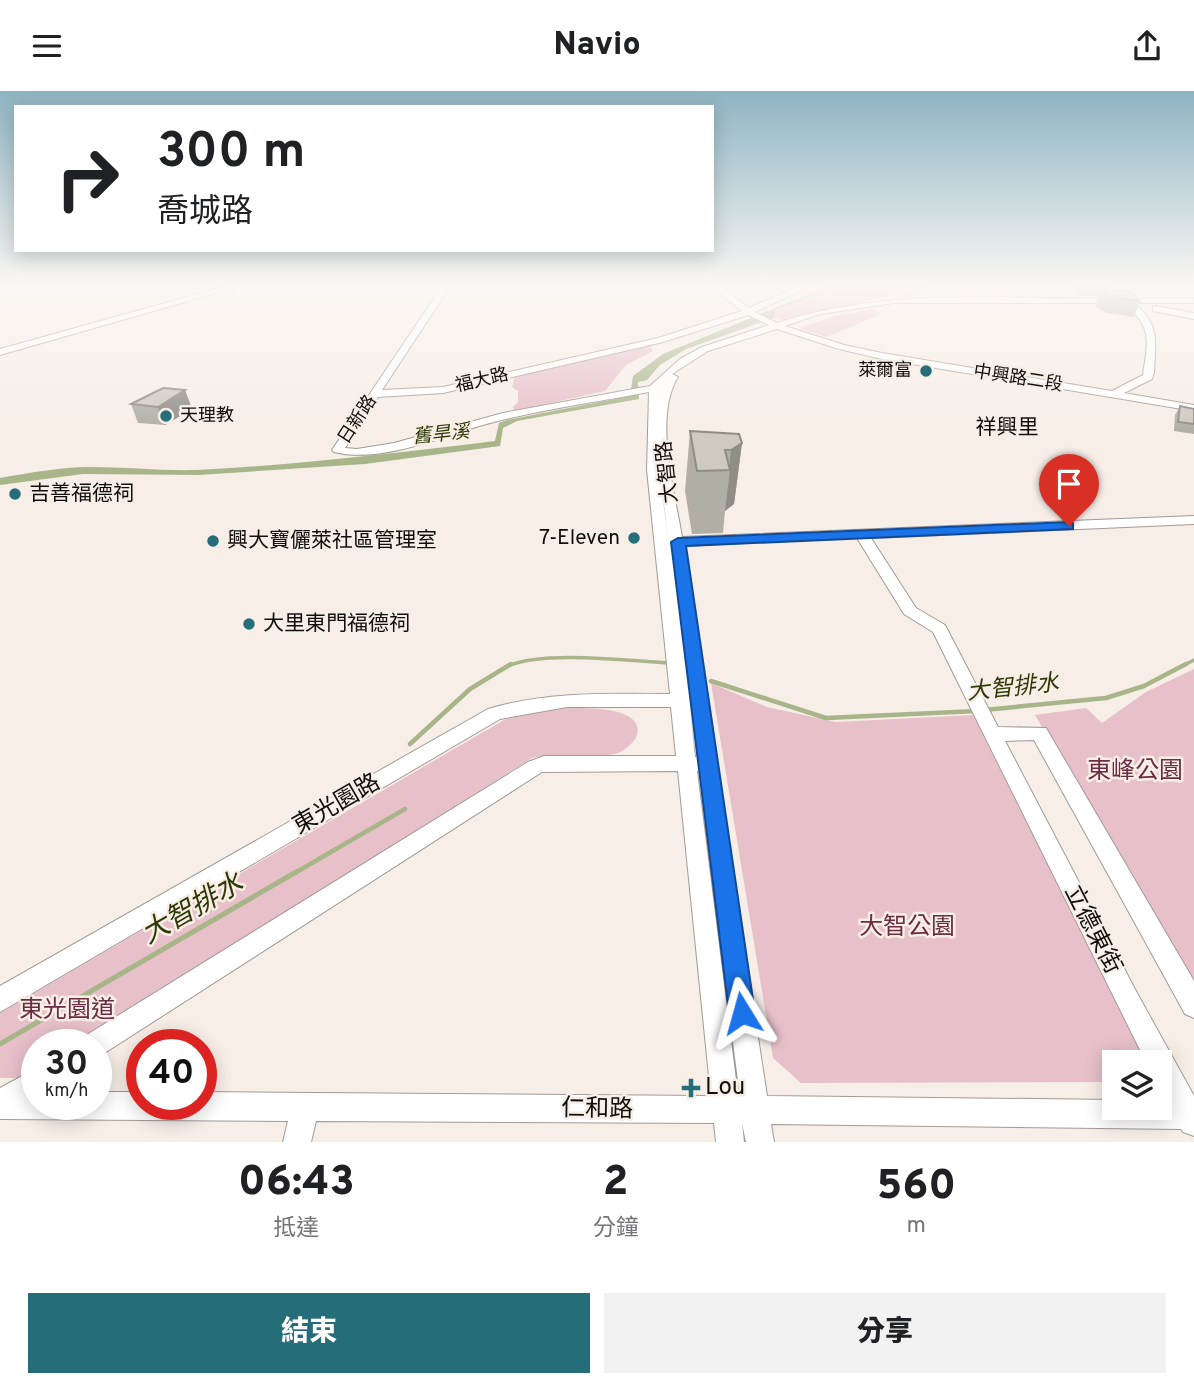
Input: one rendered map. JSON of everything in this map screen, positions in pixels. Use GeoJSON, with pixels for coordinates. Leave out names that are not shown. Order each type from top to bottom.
{"type":"FeatureCollection","features":[{"type":"Feature","properties":{"kind":"street"},"geometry":{"type":"LineString","coordinates":[[0,352],[64,334]]}},
{"type":"Feature","properties":{"kind":"street","name":"日新路"},"geometry":{"type":"LineString","coordinates":[[415,334],[338,450],[343,453],[395,446],[436,437],[463,425],[660,386]]}},
{"type":"Feature","properties":{"kind":"street","name":"福大路"},"geometry":{"type":"LineString","coordinates":[[376,394],[443,390],[683,334]]}},
{"type":"Feature","properties":{"kind":"street"},"geometry":{"type":"LineString","coordinates":[[660,386],[703,356],[764,334]]}},
{"type":"Feature","properties":{"kind":"street","name":"中興路二段"},"geometry":{"type":"LineString","coordinates":[[808,334],[891,357],[1191,408]]}},
{"type":"Feature","properties":{"kind":"street"},"geometry":{"type":"LineString","coordinates":[[1113,395],[1148,377],[1149,351],[1154,334]]}},
{"type":"Feature","properties":{"kind":"street","name":"大智路"},"geometry":{"type":"LineString","coordinates":[[660,386],[652,404],[653,470],[671,542],[690,701],[730,1142]]}},
{"type":"Feature","properties":{"kind":"street"},"geometry":{"type":"LineString","coordinates":[[1128,386],[1136,399]]}},
{"type":"Feature","properties":{"kind":"street"},"geometry":{"type":"LineString","coordinates":[[671,542],[1194,520]]}},
{"type":"Feature","properties":{"kind":"street","name":"立德東街"},"geometry":{"type":"LineString","coordinates":[[862,535],[910,611],[929,620],[939,629],[1128,1002],[1193,1118]]}},
{"type":"Feature","properties":{"kind":"street","name":"東光園路"},"geometry":{"type":"LineString","coordinates":[[0,1000],[494,713],[523,705],[563,701],[690,701]]}},
{"type":"Feature","properties":{"kind":"street"},"geometry":{"type":"LineString","coordinates":[[986,719],[1039,733],[1194,1005]]}},
{"type":"Feature","properties":{"kind":"street"},"geometry":{"type":"LineString","coordinates":[[112,1034],[535,767],[544,763],[697,764]]}},
{"type":"Feature","properties":{"kind":"street","name":"大智路"},"geometry":{"type":"LineString","coordinates":[[697,764],[760,1142]]}},
{"type":"Feature","properties":{"kind":"street"},"geometry":{"type":"LineString","coordinates":[[0,1104],[21,1091]]}},
{"type":"Feature","properties":{"kind":"street","name":"仁和路"},"geometry":{"type":"LineString","coordinates":[[0,1104],[306,1105],[1193,1118]]}},
{"type":"Feature","properties":{"kind":"street"},"geometry":{"type":"LineString","coordinates":[[297,1142],[306,1105]]}},
{"type":"Feature","properties":{"kind":"green space"},"geometry":{"type":"Polygon","coordinates":[[[649,344],[653,351],[626,365],[605,391],[515,411],[513,407],[518,402],[518,391],[512,387],[515,375],[649,344]]]}},
{"type":"Feature","properties":{"kind":"green space","name":"東峰公園"},"geometry":{"type":"Polygon","coordinates":[[[1194,669],[1194,993],[1035,715],[1086,708],[1102,723],[1146,692],[1194,669]]]}},
{"type":"Feature","properties":{"kind":"green space","name":"大智公園"},"geometry":{"type":"Polygon","coordinates":[[[711,683],[767,707],[836,722],[973,715],[1140,1050],[1102,1050],[1102,1082],[801,1083],[773,1058],[711,683]]]}},
{"type":"Feature","properties":{"kind":"green space","name":"東光園道"},"geometry":{"type":"Polygon","coordinates":[[[539,709],[599,709],[628,716],[636,724],[637,735],[626,748],[611,755],[532,758],[99,1029],[21,1029],[21,1077],[0,1078],[0,1013],[504,720],[539,709]]]}},
{"type":"Feature","properties":{"kind":"shaded area"},"geometry":{"type":"Polygon","coordinates":[[[712,334],[728,334],[686,349],[660,365],[647,380],[638,382],[639,399],[517,421],[503,428],[500,446],[365,464],[199,475],[83,474],[0,485],[0,478],[67,468],[234,468],[495,441],[499,423],[507,420],[630,396],[633,376],[663,354],[712,334]]]}},
{"type":"Feature","properties":{"kind":"building"},"geometry":{"type":"Polygon","coordinates":[[[163,388],[185,390],[158,407],[131,404],[163,388]]]}},
{"type":"Feature","properties":{"kind":"building"},"geometry":{"type":"Polygon","coordinates":[[[1180,406],[1194,409],[1194,424],[1178,422],[1180,406]]]}},
{"type":"Feature","properties":{"kind":"building"},"geometry":{"type":"Polygon","coordinates":[[[690,431],[739,434],[742,443],[731,450],[725,450],[730,470],[697,471],[690,431]]]}},
{"type":"Feature","properties":{"kind":"waterway"},"geometry":{"type":"LineString","coordinates":[[508,666],[524,661],[564,657],[670,663]]}},
{"type":"Feature","properties":{"kind":"waterway","name":"大智排水"},"geometry":{"type":"LineString","coordinates":[[1186,664],[1194,660]]}},
{"type":"Feature","properties":{"kind":"waterway"},"geometry":{"type":"LineString","coordinates":[[410,744],[470,689],[511,664]]}},
{"type":"Feature","properties":{"kind":"waterway","name":"大智排水"},"geometry":{"type":"LineString","coordinates":[[984,710],[1106,698],[1144,686],[1186,664]]}},
{"type":"Feature","properties":{"kind":"waterway","name":"大智排水"},"geometry":{"type":"LineString","coordinates":[[1182,666],[1186,664]]}},
{"type":"Feature","properties":{"kind":"waterway","name":"大智排水"},"geometry":{"type":"LineString","coordinates":[[711,681],[826,718],[977,711]]}},
{"type":"Feature","properties":{"kind":"waterway","name":"大智排水"},"geometry":{"type":"LineString","coordinates":[[293,874],[405,809]]}},
{"type":"Feature","properties":{"kind":"waterway","name":"大智排水"},"geometry":{"type":"LineString","coordinates":[[0,1044],[296,872]]}},
{"type":"Feature","properties":{"kind":"place","name":"萊爾富"},"geometry":{"type":"Point","coordinates":[926,371]}},
{"type":"Feature","properties":{"kind":"place","name":"天理教"},"geometry":{"type":"Point","coordinates":[166,416]}},
{"type":"Feature","properties":{"kind":"place","name":"吉善福德祠"},"geometry":{"type":"Point","coordinates":[15,494]}},
{"type":"Feature","properties":{"kind":"place","name":"7-Eleven"},"geometry":{"type":"Point","coordinates":[634,538]}},
{"type":"Feature","properties":{"kind":"place","name":"興大寶儷萊社區管理室"},"geometry":{"type":"Point","coordinates":[213,541]}},
{"type":"Feature","properties":{"kind":"place","name":"大里東門福德祠"},"geometry":{"type":"Point","coordinates":[249,624]}},
{"type":"Feature","properties":{"kind":"place","name":"Lou"},"geometry":{"type":"Point","coordinates":[691,1088]}},
{"type":"Feature","properties":{"kind":"district","name":"祥興里"},"geometry":{"type":"Point","coordinates":[1007,428]}},
{"type":"Feature","properties":{"kind":"route"},"geometry":{"type":"LineString","coordinates":[[742,1013],[678,542],[1069,526]]}},
{"type":"Feature","properties":{"kind":"water label","name":"舊旱溪"},"geometry":{"type":"Point","coordinates":[441,435]}}]}
